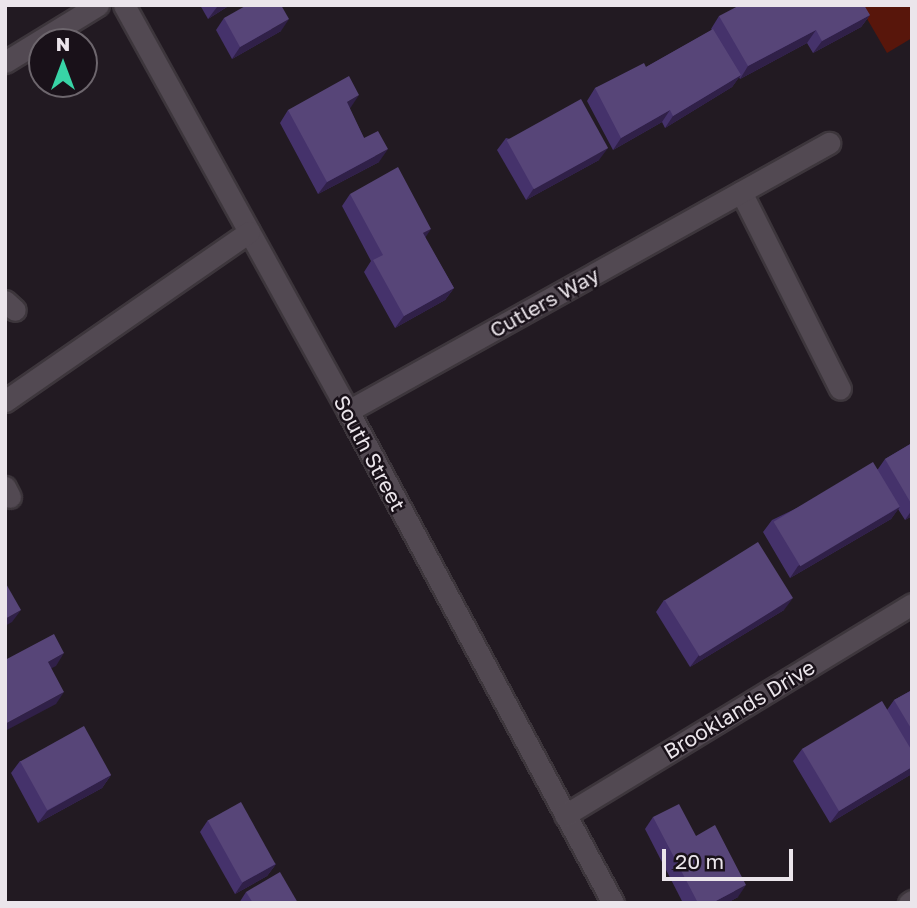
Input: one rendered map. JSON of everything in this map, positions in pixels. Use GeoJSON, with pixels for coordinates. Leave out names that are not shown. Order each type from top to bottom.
{"type":"FeatureCollection","features":[{"type":"Feature","properties":{"kind":"street"},"geometry":{"type":"LineString","coordinates":[[5,62],[98,5]]}},
{"type":"Feature","properties":{"kind":"street","name":"South Street"},"geometry":{"type":"LineString","coordinates":[[124,5],[348,411],[612,903]]}},
{"type":"Feature","properties":{"kind":"street","name":"Cutlers Way"},"geometry":{"type":"LineString","coordinates":[[348,411],[830,143]]}},
{"type":"Feature","properties":{"kind":"street"},"geometry":{"type":"LineString","coordinates":[[741,192],[840,389]]}},
{"type":"Feature","properties":{"kind":"street"},"geometry":{"type":"LineString","coordinates":[[5,401],[249,232]]}},
{"type":"Feature","properties":{"kind":"street","name":"Brooklands Drive"},"geometry":{"type":"LineString","coordinates":[[565,815],[912,604]]}},
{"type":"Feature","properties":{"kind":"shaded area"},"geometry":{"type":"Polygon","coordinates":[[[859,5],[912,5],[912,38],[887,53],[859,5]]]}},
{"type":"Feature","properties":{"kind":"building"},"geometry":{"type":"Polygon","coordinates":[[[247,5],[281,5],[289,19],[240,47],[224,18],[247,5]]]}},
{"type":"Feature","properties":{"kind":"building"},"geometry":{"type":"Polygon","coordinates":[[[740,5],[864,5],[870,15],[822,41],[816,30],[748,66],[719,16],[740,5]]]}},
{"type":"Feature","properties":{"kind":"building"},"geometry":{"type":"Polygon","coordinates":[[[713,29],[741,75],[673,116],[670,110],[621,138],[595,88],[644,63],[646,67],[713,29]]]}},
{"type":"Feature","properties":{"kind":"building"},"geometry":{"type":"Polygon","coordinates":[[[349,76],[359,95],[347,102],[364,138],[378,131],[388,149],[327,182],[288,110],[349,76]]]}},
{"type":"Feature","properties":{"kind":"building"},"geometry":{"type":"Polygon","coordinates":[[[581,99],[608,148],[534,189],[507,140],[581,99]]]}},
{"type":"Feature","properties":{"kind":"building"},"geometry":{"type":"Polygon","coordinates":[[[398,167],[431,229],[423,233],[454,288],[404,316],[373,260],[383,255],[350,194],[398,167]]]}},
{"type":"Feature","properties":{"kind":"building"},"geometry":{"type":"Polygon","coordinates":[[[912,443],[912,505],[885,459],[912,443]]]}},
{"type":"Feature","properties":{"kind":"building"},"geometry":{"type":"Polygon","coordinates":[[[873,462],[900,507],[800,566],[774,522],[873,462]]]}},
{"type":"Feature","properties":{"kind":"building"},"geometry":{"type":"Polygon","coordinates":[[[758,542],[793,598],[700,656],[665,600],[758,542]]]}},
{"type":"Feature","properties":{"kind":"building"},"geometry":{"type":"Polygon","coordinates":[[[5,582],[21,610],[5,619],[5,582]]]}},
{"type":"Feature","properties":{"kind":"building"},"geometry":{"type":"Polygon","coordinates":[[[54,634],[64,653],[48,662],[64,692],[5,724],[5,660],[54,634]]]}},
{"type":"Feature","properties":{"kind":"building"},"geometry":{"type":"Polygon","coordinates":[[[912,690],[912,730],[894,700],[912,690]]]}},
{"type":"Feature","properties":{"kind":"building"},"geometry":{"type":"Polygon","coordinates":[[[882,701],[912,751],[912,767],[839,811],[802,749],[882,701]]]}},
{"type":"Feature","properties":{"kind":"building"},"geometry":{"type":"Polygon","coordinates":[[[84,726],[111,775],[47,810],[20,761],[84,726]]]}},
{"type":"Feature","properties":{"kind":"building"},"geometry":{"type":"Polygon","coordinates":[[[241,802],[275,864],[242,883],[208,820],[241,802]]]}},
{"type":"Feature","properties":{"kind":"building"},"geometry":{"type":"Polygon","coordinates":[[[679,804],[696,836],[715,825],[746,885],[712,903],[698,903],[653,817],[679,804]]]}},
{"type":"Feature","properties":{"kind":"building"},"geometry":{"type":"Polygon","coordinates":[[[280,872],[298,903],[253,903],[246,892],[280,872]]]}}]}
